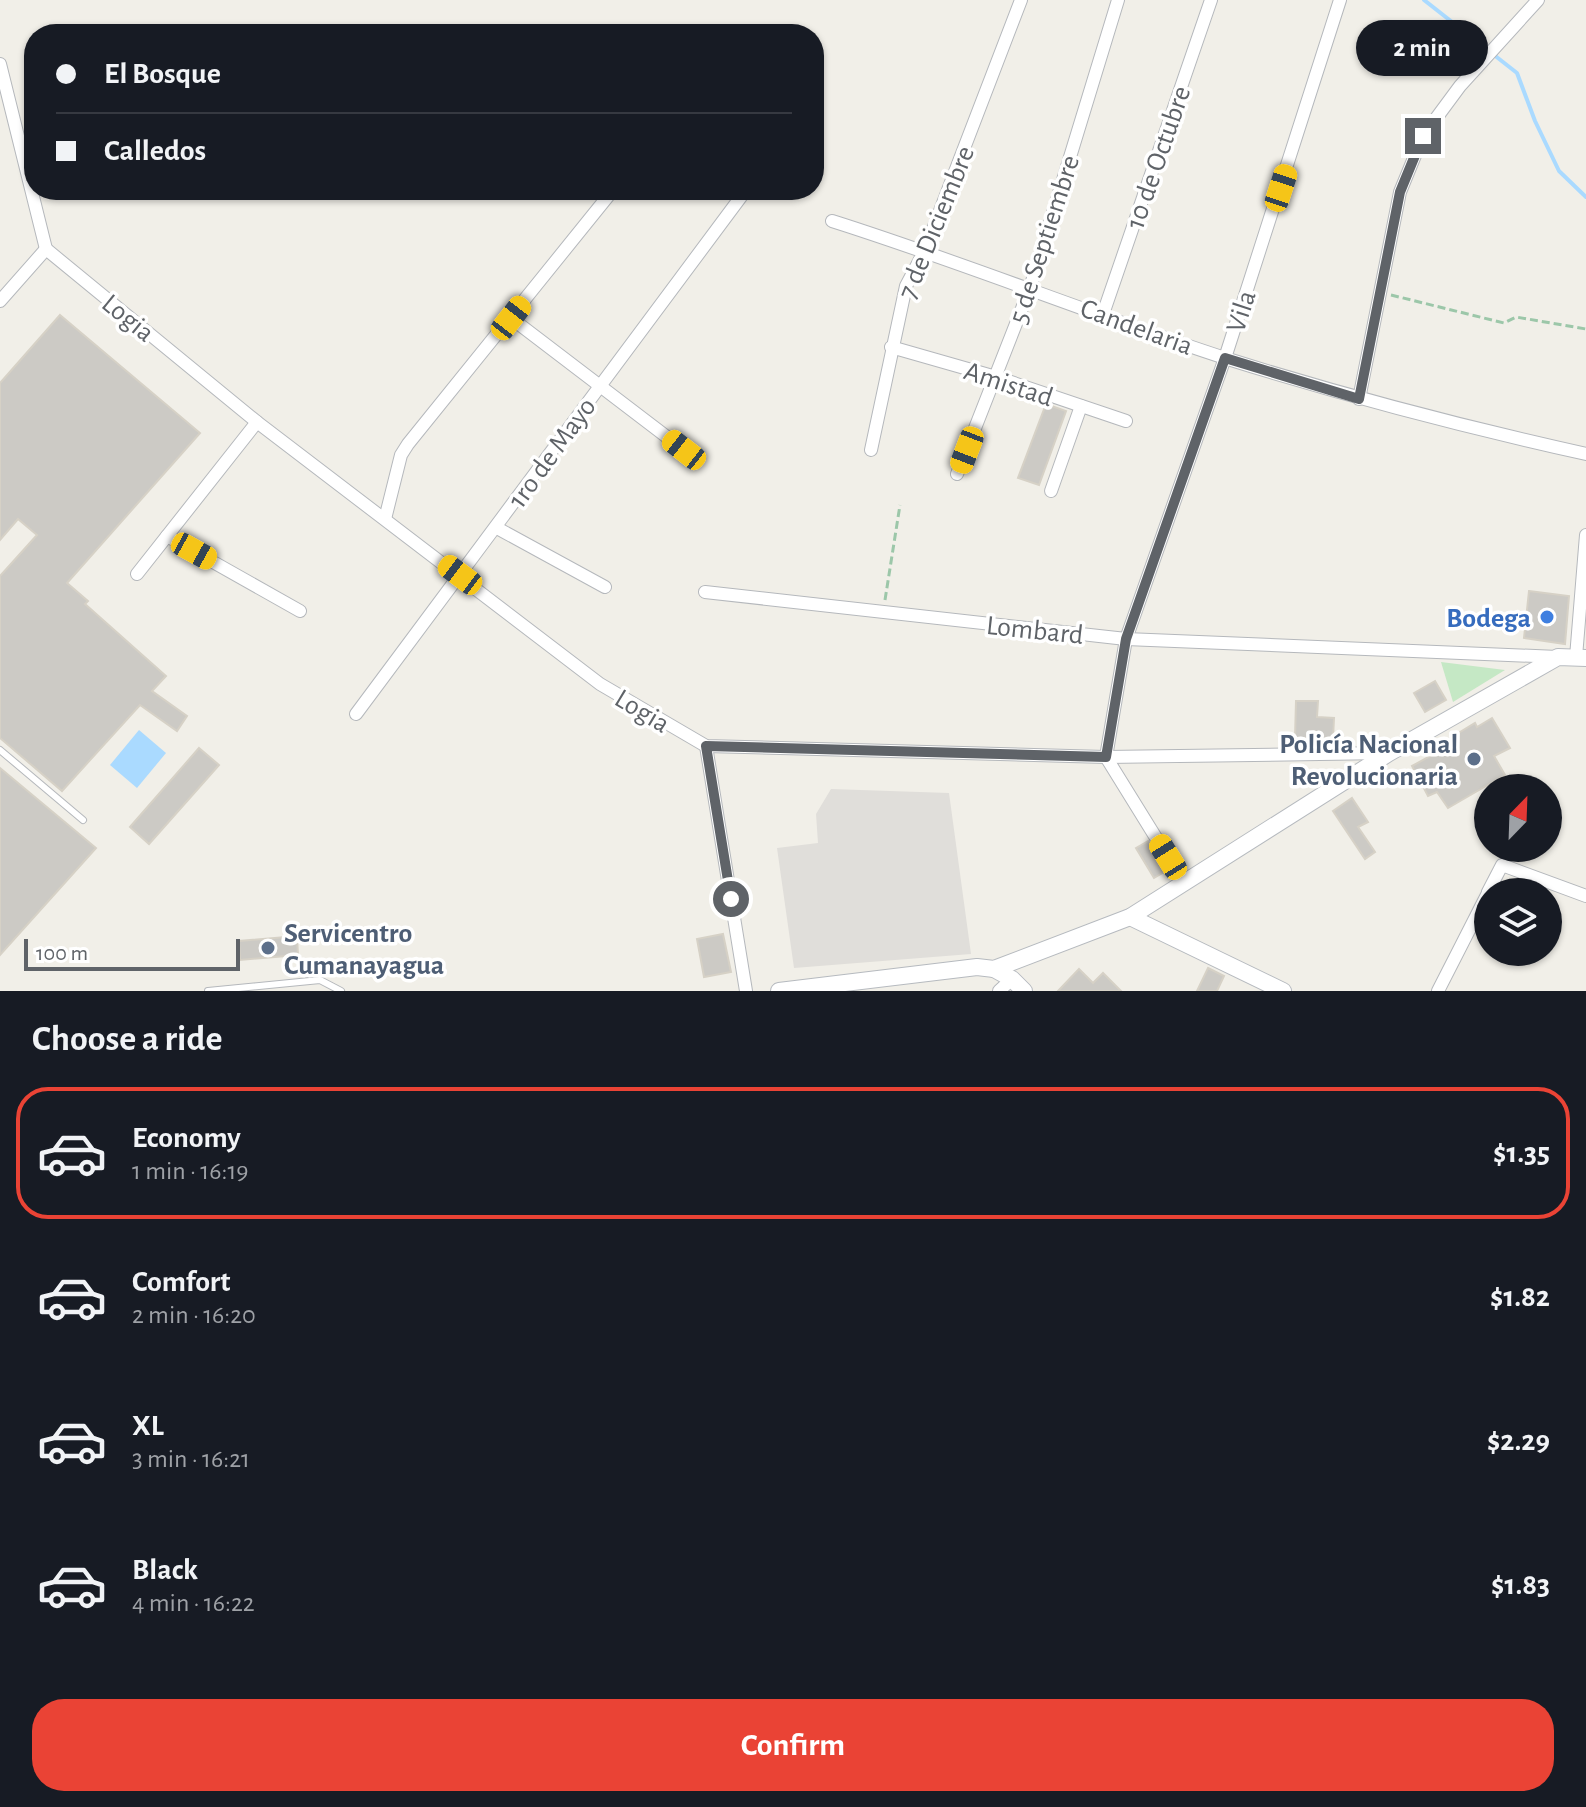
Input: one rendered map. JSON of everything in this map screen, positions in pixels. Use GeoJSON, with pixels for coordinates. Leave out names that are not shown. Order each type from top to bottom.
{"type":"FeatureCollection","features":[{"type":"Feature","properties":{"kind":"main road"},"geometry":{"type":"LineString","coordinates":[[994,969],[1130,917],[1389,753],[1558,657],[1581,658]]}},
{"type":"Feature","properties":{"kind":"main road"},"geometry":{"type":"LineString","coordinates":[[1130,917],[1283,991]]}},
{"type":"Feature","properties":{"kind":"main road"},"geometry":{"type":"LineString","coordinates":[[779,991],[977,967],[994,969],[1018,985]]}},
{"type":"Feature","properties":{"kind":"street","name":"7 de Diciembre"},"geometry":{"type":"LineString","coordinates":[[871,450],[906,286],[925,250],[1021,0]]}},
{"type":"Feature","properties":{"kind":"street","name":"5 de Septiembre"},"geometry":{"type":"LineString","coordinates":[[957,474],[1030,288],[1118,0]]}},
{"type":"Feature","properties":{"kind":"street","name":"10 de Octubre"},"geometry":{"type":"LineString","coordinates":[[1103,314],[1211,0]]}},
{"type":"Feature","properties":{"kind":"street","name":"Vila"},"geometry":{"type":"LineString","coordinates":[[1106,757],[1126,639],[1225,358],[1340,0]]}},
{"type":"Feature","properties":{"kind":"street"},"geometry":{"type":"LineString","coordinates":[[1359,399],[1400,192],[1423,136],[1460,86],[1538,0]]}},
{"type":"Feature","properties":{"kind":"street"},"geometry":{"type":"LineString","coordinates":[[0,64],[24,161]]}},
{"type":"Feature","properties":{"kind":"street"},"geometry":{"type":"LineString","coordinates":[[0,301],[46,249],[34,200]]}},
{"type":"Feature","properties":{"kind":"street"},"geometry":{"type":"LineString","coordinates":[[385,519],[401,455],[408,444],[605,200]]}},
{"type":"Feature","properties":{"kind":"street","name":"1ro de Mayo"},"geometry":{"type":"LineString","coordinates":[[356,714],[739,200]]}},
{"type":"Feature","properties":{"kind":"street","name":"Candelaria"},"geometry":{"type":"LineString","coordinates":[[832,221],[925,250],[1225,358],[1359,399],[1586,454]]}},
{"type":"Feature","properties":{"kind":"street","name":"Logia"},"geometry":{"type":"LineString","coordinates":[[46,249],[257,422],[600,684],[706,746],[1106,757],[1389,753]]}},
{"type":"Feature","properties":{"kind":"street"},"geometry":{"type":"LineString","coordinates":[[511,318],[684,450]]}},
{"type":"Feature","properties":{"kind":"street","name":"Amistad"},"geometry":{"type":"LineString","coordinates":[[891,347],[996,377],[1126,421]]}},
{"type":"Feature","properties":{"kind":"street"},"geometry":{"type":"LineString","coordinates":[[1051,491],[1081,406]]}},
{"type":"Feature","properties":{"kind":"street"},"geometry":{"type":"LineString","coordinates":[[137,574],[257,422]]}},
{"type":"Feature","properties":{"kind":"street"},"geometry":{"type":"LineString","coordinates":[[497,528],[605,587]]}},
{"type":"Feature","properties":{"kind":"street"},"geometry":{"type":"LineString","coordinates":[[1581,658],[1586,535]]}},
{"type":"Feature","properties":{"kind":"street"},"geometry":{"type":"LineString","coordinates":[[167,536],[300,611]]}},
{"type":"Feature","properties":{"kind":"street","name":"Lombard"},"geometry":{"type":"LineString","coordinates":[[705,592],[1126,639],[1558,657]]}},
{"type":"Feature","properties":{"kind":"street"},"geometry":{"type":"LineString","coordinates":[[706,746],[746,991]]}},
{"type":"Feature","properties":{"kind":"street"},"geometry":{"type":"LineString","coordinates":[[1106,757],[1184,883]]}},
{"type":"Feature","properties":{"kind":"street"},"geometry":{"type":"LineString","coordinates":[[1495,878],[1502,865],[1537,878]]}},
{"type":"Feature","properties":{"kind":"street"},"geometry":{"type":"LineString","coordinates":[[1562,887],[1586,896]]}},
{"type":"Feature","properties":{"kind":"street"},"geometry":{"type":"LineString","coordinates":[[1438,991],[1474,920]]}},
{"type":"Feature","properties":{"kind":"street"},"geometry":{"type":"LineString","coordinates":[[999,991],[1018,985]]}},
{"type":"Feature","properties":{"kind":"lane"},"geometry":{"type":"LineString","coordinates":[[0,750],[83,820]]}},
{"type":"Feature","properties":{"kind":"lane"},"geometry":{"type":"LineString","coordinates":[[208,991],[320,980],[341,991]]}},
{"type":"Feature","properties":{"kind":"path"},"geometry":{"type":"LineString","coordinates":[[1380,293],[1504,323],[1516,317],[1586,329]]}},
{"type":"Feature","properties":{"kind":"path"},"geometry":{"type":"LineString","coordinates":[[884,612],[900,505]]}},
{"type":"Feature","properties":{"kind":"shaded area"},"geometry":{"type":"Polygon","coordinates":[[[831,789],[949,793],[971,954],[794,968],[777,848],[818,843],[816,814],[831,789]]]}},
{"type":"Feature","properties":{"kind":"green space"},"geometry":{"type":"Polygon","coordinates":[[[1441,662],[1505,670],[1453,702],[1441,662]]]}},
{"type":"Feature","properties":{"kind":"water"},"geometry":{"type":"Polygon","coordinates":[[[139,730],[166,753],[137,788],[110,765],[139,730]]]}},
{"type":"Feature","properties":{"kind":"building"},"geometry":{"type":"Polygon","coordinates":[[[60,315],[200,433],[67,583],[88,601],[85,604],[166,676],[152,691],[187,716],[177,731],[140,705],[62,791],[0,738],[0,576],[37,535],[18,519],[0,540],[0,383],[60,315]]]}},
{"type":"Feature","properties":{"kind":"building"},"geometry":{"type":"Polygon","coordinates":[[[1046,404],[1066,411],[1039,485],[1018,478],[1046,404]]]}},
{"type":"Feature","properties":{"kind":"building","name":"Bodega"},"geometry":{"type":"Polygon","coordinates":[[[1529,591],[1569,596],[1565,644],[1524,638],[1529,591]]]}},
{"type":"Feature","properties":{"kind":"building"},"geometry":{"type":"Polygon","coordinates":[[[1435,681],[1446,700],[1425,712],[1414,693],[1435,681]]]}},
{"type":"Feature","properties":{"kind":"building"},"geometry":{"type":"Polygon","coordinates":[[[1296,701],[1318,701],[1317,717],[1334,718],[1333,739],[1295,738],[1296,701]]]}},
{"type":"Feature","properties":{"kind":"building"},"geometry":{"type":"Polygon","coordinates":[[[1492,718],[1510,748],[1494,756],[1504,774],[1474,774],[1474,793],[1448,808],[1437,792],[1428,796],[1412,766],[1445,748],[1442,743],[1475,723],[1477,727],[1492,718]]]}},
{"type":"Feature","properties":{"kind":"building"},"geometry":{"type":"Polygon","coordinates":[[[199,748],[219,765],[149,844],[130,827],[199,748]]]}},
{"type":"Feature","properties":{"kind":"building"},"geometry":{"type":"Polygon","coordinates":[[[0,768],[96,848],[0,955],[0,768]]]}},
{"type":"Feature","properties":{"kind":"building"},"geometry":{"type":"Polygon","coordinates":[[[1352,798],[1368,822],[1358,827],[1375,852],[1365,859],[1333,811],[1352,798]]]}},
{"type":"Feature","properties":{"kind":"building"},"geometry":{"type":"Polygon","coordinates":[[[1148,841],[1166,871],[1154,878],[1136,848],[1148,841]]]}},
{"type":"Feature","properties":{"kind":"building"},"geometry":{"type":"Polygon","coordinates":[[[723,934],[731,972],[704,977],[697,939],[723,934]]]}},
{"type":"Feature","properties":{"kind":"building","name":"Servicentro Cumanayagua"},"geometry":{"type":"Polygon","coordinates":[[[297,936],[298,955],[240,960],[239,941],[297,936]]]}},
{"type":"Feature","properties":{"kind":"building"},"geometry":{"type":"Polygon","coordinates":[[[1208,968],[1224,976],[1217,991],[1197,991],[1208,968]]]}},
{"type":"Feature","properties":{"kind":"building"},"geometry":{"type":"Polygon","coordinates":[[[1079,969],[1093,983],[1103,973],[1121,991],[1058,991],[1079,969]]]}},
{"type":"Feature","properties":{"kind":"waterway"},"geometry":{"type":"LineString","coordinates":[[1424,0],[1517,73],[1559,171],[1586,197]]}},
{"type":"Feature","properties":{"kind":"place","name":"Bodega"},"geometry":{"type":"Point","coordinates":[1547,617]}},
{"type":"Feature","properties":{"kind":"place","name":"Policía Nacional Revolucionaria"},"geometry":{"type":"Point","coordinates":[1474,759]}},
{"type":"Feature","properties":{"kind":"place","name":"Servicentro Cumanayagua"},"geometry":{"type":"Point","coordinates":[268,948]}},
{"type":"Feature","properties":{"kind":"route"},"geometry":{"type":"LineString","coordinates":[[731,899],[706,746],[1106,757],[1126,639],[1225,358],[1359,399],[1400,192],[1423,136]]}}]}
